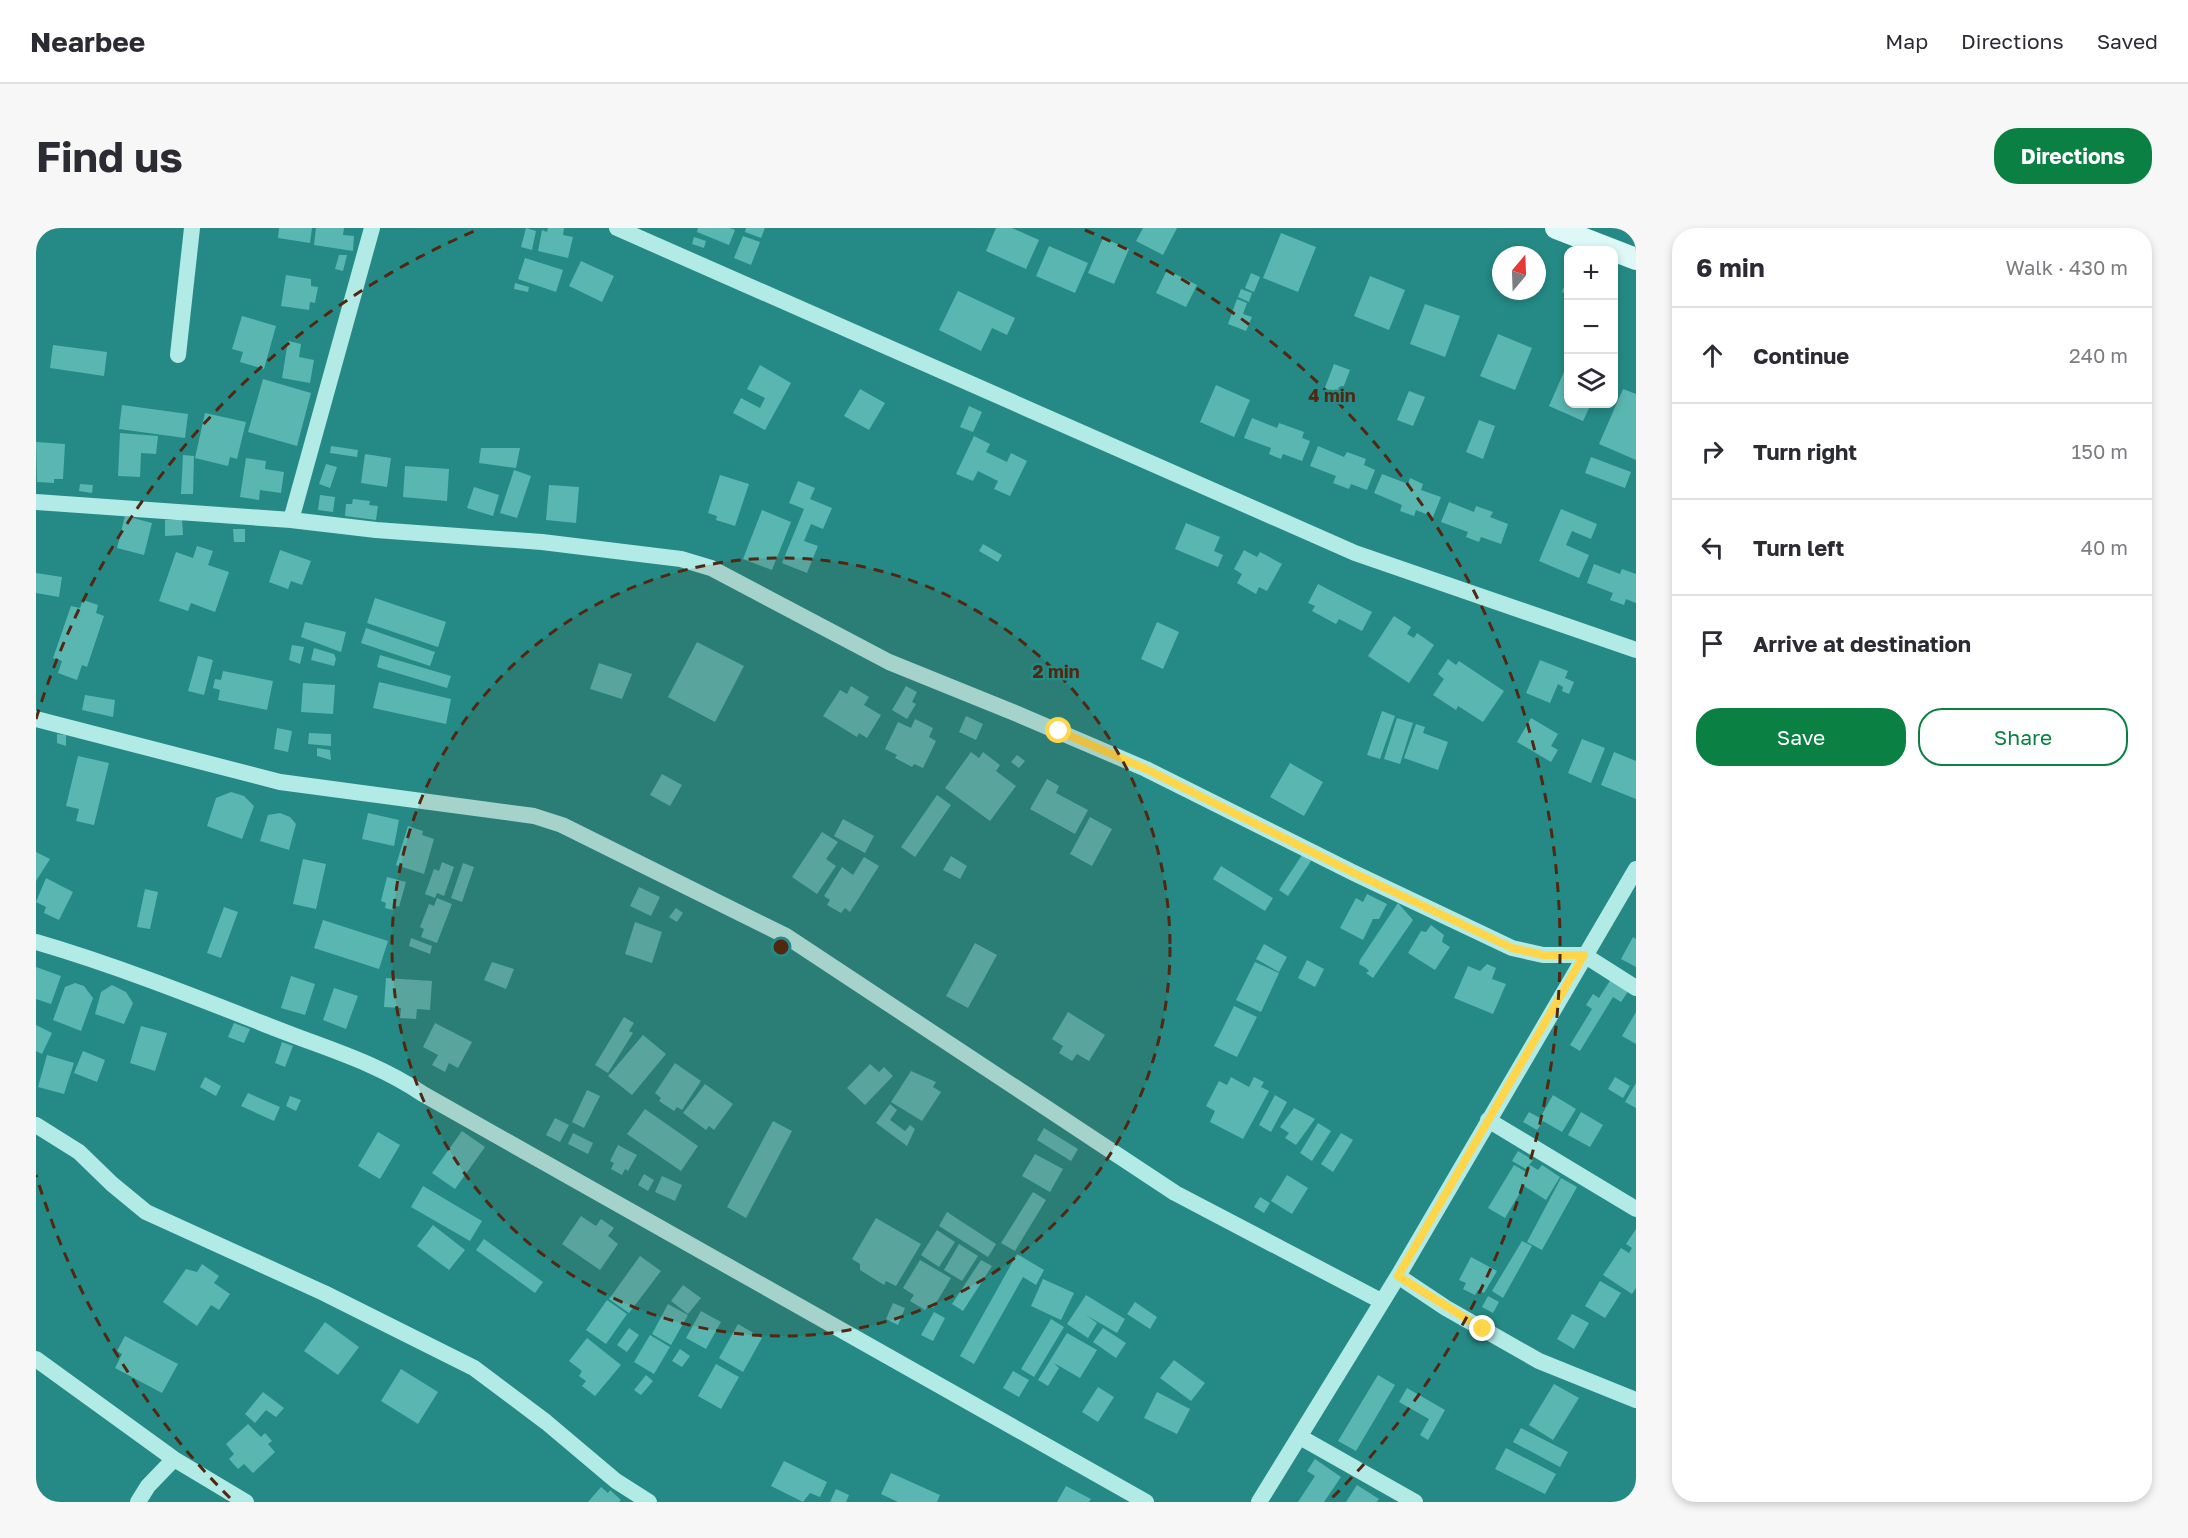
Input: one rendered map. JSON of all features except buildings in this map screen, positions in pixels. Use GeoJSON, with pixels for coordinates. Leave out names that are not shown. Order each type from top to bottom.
{"type":"FeatureCollection","features":[{"type":"Feature","properties":{"kind":"street"},"geometry":{"type":"LineString","coordinates":[[178,355],[192,228]]}},
{"type":"Feature","properties":{"kind":"street"},"geometry":{"type":"LineString","coordinates":[[291,520],[372,228]]}},
{"type":"Feature","properties":{"kind":"street"},"geometry":{"type":"LineString","coordinates":[[617,228],[1355,553],[1636,650]]}},
{"type":"Feature","properties":{"kind":"street"},"geometry":{"type":"LineString","coordinates":[[1556,228],[1636,259]]}},
{"type":"Feature","properties":{"kind":"street"},"geometry":{"type":"LineString","coordinates":[[36,501],[542,542],[681,559],[711,568],[889,663],[1015,712],[1146,769],[1354,873],[1512,948],[1543,955],[1584,955],[1636,988]]}},
{"type":"Feature","properties":{"kind":"street"},"geometry":{"type":"LineString","coordinates":[[36,719],[280,782],[534,816],[562,825],[786,936],[1175,1193],[1381,1302]]}},
{"type":"Feature","properties":{"kind":"street"},"geometry":{"type":"LineString","coordinates":[[1259,1502],[1398,1276],[1636,869]]}},
{"type":"Feature","properties":{"kind":"street"},"geometry":{"type":"LineString","coordinates":[[36,942],[158,982],[308,1041],[362,1059],[392,1074],[423,1094],[1146,1502]]}},
{"type":"Feature","properties":{"kind":"street"},"geometry":{"type":"LineString","coordinates":[[1488,1120],[1636,1209]]}},
{"type":"Feature","properties":{"kind":"street"},"geometry":{"type":"LineString","coordinates":[[36,1125],[79,1152],[112,1184],[146,1212],[324,1293],[474,1368],[546,1422],[616,1481],[649,1502]]}},
{"type":"Feature","properties":{"kind":"street"},"geometry":{"type":"LineString","coordinates":[[1398,1276],[1446,1308],[1539,1360],[1636,1400]]}},
{"type":"Feature","properties":{"kind":"street"},"geometry":{"type":"LineString","coordinates":[[36,1359],[174,1459],[246,1502]]}},
{"type":"Feature","properties":{"kind":"street"},"geometry":{"type":"LineString","coordinates":[[1300,1437],[1415,1502]]}},
{"type":"Feature","properties":{"kind":"street"},"geometry":{"type":"LineString","coordinates":[[138,1502],[148,1486],[174,1459]]}},
{"type":"Feature","properties":{"kind":"route"},"geometry":{"type":"LineString","coordinates":[[1059,731],[1146,769],[1354,873],[1512,948],[1543,955],[1584,955],[1398,1276],[1483,1329]]}}]}
